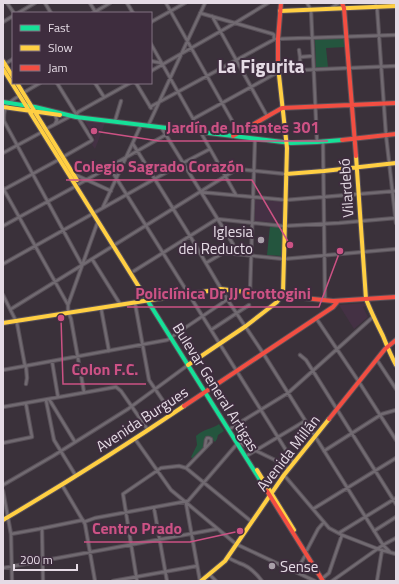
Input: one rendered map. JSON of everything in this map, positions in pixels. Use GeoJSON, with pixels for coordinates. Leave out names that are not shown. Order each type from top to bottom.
{"type":"FeatureCollection","features":[{"type":"Feature","properties":{"kind":"main road"},"geometry":{"type":"LineString","coordinates":[[189,364],[246,326],[277,302],[283,293],[287,143],[278,72],[276,39],[281,3]]}},
{"type":"Feature","properties":{"kind":"main road","name":"Vilardebó"},"geometry":{"type":"LineString","coordinates":[[340,3],[344,8],[350,68],[366,299],[396,365]]}},
{"type":"Feature","properties":{"kind":"main road"},"geometry":{"type":"LineString","coordinates":[[280,11],[376,5],[390,7],[396,6]]}},
{"type":"Feature","properties":{"kind":"main road"},"geometry":{"type":"LineString","coordinates":[[4,65],[12,76]]}},
{"type":"Feature","properties":{"kind":"main road","name":"Bulevar General Artigas"},"geometry":{"type":"LineString","coordinates":[[4,65],[12,79]]}},
{"type":"Feature","properties":{"kind":"main road","name":"Bulevar General Artigas"},"geometry":{"type":"LineString","coordinates":[[15,84],[239,443],[322,580]]}},
{"type":"Feature","properties":{"kind":"main road","name":"Bulevar General Artigas"},"geometry":{"type":"LineString","coordinates":[[17,84],[20,93]]}},
{"type":"Feature","properties":{"kind":"main road"},"geometry":{"type":"LineString","coordinates":[[5,102],[55,115],[76,116],[294,144],[396,134]]}},
{"type":"Feature","properties":{"kind":"main road"},"geometry":{"type":"LineString","coordinates":[[232,136],[282,108],[396,103]]}},
{"type":"Feature","properties":{"kind":"main road"},"geometry":{"type":"LineString","coordinates":[[4,107],[30,109],[71,116]]}},
{"type":"Feature","properties":{"kind":"main road","name":"Bulevar General Artigas"},"geometry":{"type":"LineString","coordinates":[[61,158],[73,174],[78,185]]}},
{"type":"Feature","properties":{"kind":"main road"},"geometry":{"type":"LineString","coordinates":[[286,174],[396,162]]}},
{"type":"Feature","properties":{"kind":"main road","name":"Bulevar General Artigas"},"geometry":{"type":"LineString","coordinates":[[95,212],[98,220],[134,271],[149,300]]}},
{"type":"Feature","properties":{"kind":"main road"},"geometry":{"type":"LineString","coordinates":[[3,323],[221,289],[335,301],[396,297]]}},
{"type":"Feature","properties":{"kind":"main road","name":"Avenida Burgues"},"geometry":{"type":"LineString","coordinates":[[3,520],[135,439],[316,318],[331,307],[335,301]]}},
{"type":"Feature","properties":{"kind":"main road","name":"Avenida Millán"},"geometry":{"type":"LineString","coordinates":[[200,581],[222,564],[284,475],[377,360],[396,340]]}},
{"type":"Feature","properties":{"kind":"main road","name":"Bulevar General Artigas"},"geometry":{"type":"LineString","coordinates":[[206,391],[231,428],[270,494]]}},
{"type":"Feature","properties":{"kind":"street"},"geometry":{"type":"LineString","coordinates":[[7,3],[12,12]]}},
{"type":"Feature","properties":{"kind":"street"},"geometry":{"type":"LineString","coordinates":[[20,12],[35,3]]}},
{"type":"Feature","properties":{"kind":"street"},"geometry":{"type":"LineString","coordinates":[[45,3],[50,12]]}},
{"type":"Feature","properties":{"kind":"street"},"geometry":{"type":"LineString","coordinates":[[90,3],[95,12],[110,3]]}},
{"type":"Feature","properties":{"kind":"street"},"geometry":{"type":"LineString","coordinates":[[127,3],[132,12]]}},
{"type":"Feature","properties":{"kind":"street"},"geometry":{"type":"LineString","coordinates":[[166,3],[242,137]]}},
{"type":"Feature","properties":{"kind":"street"},"geometry":{"type":"LineString","coordinates":[[152,21],[184,3]]}},
{"type":"Feature","properties":{"kind":"street"},"geometry":{"type":"LineString","coordinates":[[152,70],[268,3]]}},
{"type":"Feature","properties":{"kind":"street"},"geometry":{"type":"LineString","coordinates":[[307,3],[311,10],[317,142]]}},
{"type":"Feature","properties":{"kind":"street"},"geometry":{"type":"LineString","coordinates":[[330,9],[340,3]]}},
{"type":"Feature","properties":{"kind":"street"},"geometry":{"type":"LineString","coordinates":[[390,7],[395,3]]}},
{"type":"Feature","properties":{"kind":"street"},"geometry":{"type":"LineString","coordinates":[[148,126],[153,112],[204,4]]}},
{"type":"Feature","properties":{"kind":"street"},"geometry":{"type":"LineString","coordinates":[[376,5],[386,135],[394,191],[396,223]]}},
{"type":"Feature","properties":{"kind":"street"},"geometry":{"type":"LineString","coordinates":[[200,13],[273,34],[276,39]]}},
{"type":"Feature","properties":{"kind":"street"},"geometry":{"type":"LineString","coordinates":[[3,22],[12,15]]}},
{"type":"Feature","properties":{"kind":"street"},"geometry":{"type":"LineString","coordinates":[[212,16],[267,116]]}},
{"type":"Feature","properties":{"kind":"street"},"geometry":{"type":"LineString","coordinates":[[150,107],[276,39],[396,35]]}},
{"type":"Feature","properties":{"kind":"street"},"geometry":{"type":"LineString","coordinates":[[152,46],[236,195]]}},
{"type":"Feature","properties":{"kind":"street"},"geometry":{"type":"LineString","coordinates":[[299,50],[300,64]]}},
{"type":"Feature","properties":{"kind":"street"},"geometry":{"type":"LineString","coordinates":[[300,57],[313,56]]}},
{"type":"Feature","properties":{"kind":"street"},"geometry":{"type":"LineString","coordinates":[[152,61],[162,64]]}},
{"type":"Feature","properties":{"kind":"street"},"geometry":{"type":"LineString","coordinates":[[193,119],[280,71],[381,68],[396,66]]}},
{"type":"Feature","properties":{"kind":"street"},"geometry":{"type":"LineString","coordinates":[[38,84],[5,102],[4,121],[82,265]]}},
{"type":"Feature","properties":{"kind":"street"},"geometry":{"type":"LineString","coordinates":[[58,84],[91,141],[3,189],[68,305],[84,392]]}},
{"type":"Feature","properties":{"kind":"street"},"geometry":{"type":"LineString","coordinates":[[96,84],[104,97]]}},
{"type":"Feature","properties":{"kind":"street"},"geometry":{"type":"LineString","coordinates":[[76,116],[78,112],[128,84]]}},
{"type":"Feature","properties":{"kind":"street"},"geometry":{"type":"LineString","coordinates":[[137,84],[153,112]]}},
{"type":"Feature","properties":{"kind":"street"},"geometry":{"type":"LineString","coordinates":[[115,122],[121,101]]}},
{"type":"Feature","properties":{"kind":"street"},"geometry":{"type":"LineString","coordinates":[[54,125],[57,120],[55,115]]}},
{"type":"Feature","properties":{"kind":"street"},"geometry":{"type":"LineString","coordinates":[[3,153],[71,116]]}},
{"type":"Feature","properties":{"kind":"street"},"geometry":{"type":"LineString","coordinates":[[103,208],[141,125]]}},
{"type":"Feature","properties":{"kind":"street"},"geometry":{"type":"LineString","coordinates":[[161,127],[200,192],[234,244],[234,253]]}},
{"type":"Feature","properties":{"kind":"street"},"geometry":{"type":"LineString","coordinates":[[3,226],[176,129]]}},
{"type":"Feature","properties":{"kind":"street"},"geometry":{"type":"LineString","coordinates":[[250,292],[255,139]]}},
{"type":"Feature","properties":{"kind":"street"},"geometry":{"type":"LineString","coordinates":[[323,141],[325,300]]}},
{"type":"Feature","properties":{"kind":"street"},"geometry":{"type":"LineString","coordinates":[[133,144],[227,299],[246,326],[383,545],[390,552]]}},
{"type":"Feature","properties":{"kind":"street"},"geometry":{"type":"LineString","coordinates":[[3,264],[210,149]]}},
{"type":"Feature","properties":{"kind":"street"},"geometry":{"type":"LineString","coordinates":[[109,167],[294,463]]}},
{"type":"Feature","properties":{"kind":"street"},"geometry":{"type":"LineString","coordinates":[[11,309],[237,169],[286,174]]}},
{"type":"Feature","properties":{"kind":"street"},"geometry":{"type":"LineString","coordinates":[[73,174],[111,191]]}},
{"type":"Feature","properties":{"kind":"street"},"geometry":{"type":"LineString","coordinates":[[200,192],[286,200],[394,191]]}},
{"type":"Feature","properties":{"kind":"street"},"geometry":{"type":"LineString","coordinates":[[134,271],[218,219],[285,226],[396,218]]}},
{"type":"Feature","properties":{"kind":"street"},"geometry":{"type":"LineString","coordinates":[[68,305],[98,220]]}},
{"type":"Feature","properties":{"kind":"street"},"geometry":{"type":"LineString","coordinates":[[206,263],[223,253],[284,259],[396,249]]}},
{"type":"Feature","properties":{"kind":"street"},"geometry":{"type":"LineString","coordinates":[[92,259],[120,304]]}},
{"type":"Feature","properties":{"kind":"street"},"geometry":{"type":"LineString","coordinates":[[3,370],[167,340],[240,291]]}},
{"type":"Feature","properties":{"kind":"street"},"geometry":{"type":"LineString","coordinates":[[3,295],[16,321],[26,366],[26,384]]}},
{"type":"Feature","properties":{"kind":"street"},"geometry":{"type":"LineString","coordinates":[[135,302],[149,378],[172,414]]}},
{"type":"Feature","properties":{"kind":"street"},"geometry":{"type":"LineString","coordinates":[[211,330],[249,305]]}},
{"type":"Feature","properties":{"kind":"street"},"geometry":{"type":"LineString","coordinates":[[101,307],[109,351]]}},
{"type":"Feature","properties":{"kind":"street"},"geometry":{"type":"LineString","coordinates":[[231,428],[288,393],[374,316]]}},
{"type":"Feature","properties":{"kind":"street"},"geometry":{"type":"LineString","coordinates":[[316,318],[396,440]]}},
{"type":"Feature","properties":{"kind":"street"},"geometry":{"type":"LineString","coordinates":[[300,355],[306,360],[313,370],[396,504]]}},
{"type":"Feature","properties":{"kind":"street"},"geometry":{"type":"LineString","coordinates":[[377,360],[396,389]]}},
{"type":"Feature","properties":{"kind":"street"},"geometry":{"type":"LineString","coordinates":[[52,361],[58,397]]}},
{"type":"Feature","properties":{"kind":"street"},"geometry":{"type":"LineString","coordinates":[[3,485],[61,451],[132,406],[189,364]]}},
{"type":"Feature","properties":{"kind":"street"},"geometry":{"type":"LineString","coordinates":[[3,407],[115,387],[118,388],[132,406],[148,430]]}},
{"type":"Feature","properties":{"kind":"street"},"geometry":{"type":"LineString","coordinates":[[47,400],[75,442]]}},
{"type":"Feature","properties":{"kind":"street"},"geometry":{"type":"LineString","coordinates":[[47,400],[54,440],[76,476]]}},
{"type":"Feature","properties":{"kind":"street"},"geometry":{"type":"LineString","coordinates":[[3,443],[32,438],[26,404]]}},
{"type":"Feature","properties":{"kind":"street"},"geometry":{"type":"LineString","coordinates":[[324,451],[380,415],[396,410]]}},
{"type":"Feature","properties":{"kind":"street"},"geometry":{"type":"LineString","coordinates":[[248,456],[305,421]]}},
{"type":"Feature","properties":{"kind":"street"},"geometry":{"type":"LineString","coordinates":[[135,439],[171,490],[236,544],[316,581]]}},
{"type":"Feature","properties":{"kind":"street"},"geometry":{"type":"LineString","coordinates":[[11,534],[186,502],[239,443],[277,461],[289,469]]}},
{"type":"Feature","properties":{"kind":"street"},"geometry":{"type":"LineString","coordinates":[[186,468],[205,447]]}},
{"type":"Feature","properties":{"kind":"street"},"geometry":{"type":"LineString","coordinates":[[313,509],[396,458]]}},
{"type":"Feature","properties":{"kind":"street"},"geometry":{"type":"LineString","coordinates":[[137,581],[123,494],[162,467],[181,466],[186,468],[252,522]]}},
{"type":"Feature","properties":{"kind":"street"},"geometry":{"type":"LineString","coordinates":[[284,475],[329,528],[342,535],[378,549],[396,554]]}},
{"type":"Feature","properties":{"kind":"street"},"geometry":{"type":"LineString","coordinates":[[62,485],[84,521],[95,581]]}},
{"type":"Feature","properties":{"kind":"street"},"geometry":{"type":"LineString","coordinates":[[3,491],[11,534],[12,581]]}},
{"type":"Feature","properties":{"kind":"street"},"geometry":{"type":"LineString","coordinates":[[338,533],[394,499]]}},
{"type":"Feature","properties":{"kind":"street"},"geometry":{"type":"LineString","coordinates":[[186,502],[200,581]]}},
{"type":"Feature","properties":{"kind":"street"},"geometry":{"type":"LineString","coordinates":[[154,508],[167,581]]}},
{"type":"Feature","properties":{"kind":"street"},"geometry":{"type":"LineString","coordinates":[[374,531],[396,517]]}},
{"type":"Feature","properties":{"kind":"street"},"geometry":{"type":"LineString","coordinates":[[296,572],[318,528],[324,522]]}},
{"type":"Feature","properties":{"kind":"street"},"geometry":{"type":"LineString","coordinates":[[42,529],[43,581]]}},
{"type":"Feature","properties":{"kind":"street"},"geometry":{"type":"LineString","coordinates":[[3,568],[218,529]]}},
{"type":"Feature","properties":{"kind":"street"},"geometry":{"type":"LineString","coordinates":[[322,580],[329,573],[342,535]]}},
{"type":"Feature","properties":{"kind":"street"},"geometry":{"type":"LineString","coordinates":[[332,581],[383,545],[396,538]]}},
{"type":"Feature","properties":{"kind":"street"},"geometry":{"type":"LineString","coordinates":[[377,581],[382,550]]}},
{"type":"Feature","properties":{"kind":"street"},"geometry":{"type":"LineString","coordinates":[[227,557],[249,567],[259,576],[262,581]]}},
{"type":"Feature","properties":{"kind":"street"},"geometry":{"type":"LineString","coordinates":[[113,581],[197,566]]}},
{"type":"Feature","properties":{"kind":"street"},"geometry":{"type":"LineString","coordinates":[[210,574],[216,581]]}},
{"type":"Feature","properties":{"kind":"shaded area"},"geometry":{"type":"Polygon","coordinates":[[[85,122],[105,123],[95,149],[92,145],[95,138],[85,122]]]}},
{"type":"Feature","properties":{"kind":"shaded area"},"geometry":{"type":"Polygon","coordinates":[[[255,200],[282,201],[282,223],[255,221],[255,200]]]}},
{"type":"Feature","properties":{"kind":"shaded area"},"geometry":{"type":"Polygon","coordinates":[[[364,303],[366,306],[363,307],[368,317],[354,329],[339,305],[364,303]]]}},
{"type":"Feature","properties":{"kind":"green space"},"geometry":{"type":"Polygon","coordinates":[[[345,37],[346,47],[326,48],[328,67],[316,68],[315,39],[345,37]]]}},
{"type":"Feature","properties":{"kind":"green space"},"geometry":{"type":"Polygon","coordinates":[[[270,226],[283,227],[282,256],[267,255],[270,226]]]}},
{"type":"Feature","properties":{"kind":"green space"},"geometry":{"type":"Polygon","coordinates":[[[219,424],[224,431],[218,435],[215,442],[210,437],[206,437],[203,449],[193,459],[191,457],[197,445],[196,436],[219,424]]]}},
{"type":"Feature","properties":{"kind":"traffic: fast"},"geometry":{"type":"LineString","coordinates":[[3,102],[35,107],[76,117],[291,143],[342,140]]}},
{"type":"Feature","properties":{"kind":"traffic: fast"},"geometry":{"type":"LineString","coordinates":[[139,287],[267,491]]}},
{"type":"Feature","properties":{"kind":"traffic: slow"},"geometry":{"type":"LineString","coordinates":[[280,11],[396,6]]}},
{"type":"Feature","properties":{"kind":"traffic: slow"},"geometry":{"type":"LineString","coordinates":[[3,61],[12,75]]}},
{"type":"Feature","properties":{"kind":"traffic: slow"},"geometry":{"type":"LineString","coordinates":[[188,365],[246,326],[277,302],[283,293],[287,148],[278,66]]}},
{"type":"Feature","properties":{"kind":"traffic: slow"},"geometry":{"type":"LineString","coordinates":[[3,69],[12,83]]}},
{"type":"Feature","properties":{"kind":"traffic: slow"},"geometry":{"type":"LineString","coordinates":[[12,84],[139,287]]}},
{"type":"Feature","properties":{"kind":"traffic: slow"},"geometry":{"type":"LineString","coordinates":[[18,84],[77,180]]}},
{"type":"Feature","properties":{"kind":"traffic: slow"},"geometry":{"type":"LineString","coordinates":[[3,107],[60,115]]}},
{"type":"Feature","properties":{"kind":"traffic: slow"},"geometry":{"type":"LineString","coordinates":[[356,156],[366,299],[396,365]]}},
{"type":"Feature","properties":{"kind":"traffic: slow"},"geometry":{"type":"LineString","coordinates":[[286,174],[396,163]]}},
{"type":"Feature","properties":{"kind":"traffic: slow"},"geometry":{"type":"LineString","coordinates":[[3,323],[221,289],[245,292]]}},
{"type":"Feature","properties":{"kind":"traffic: slow"},"geometry":{"type":"LineString","coordinates":[[3,520],[49,493],[184,406]]}},
{"type":"Feature","properties":{"kind":"traffic: slow"},"geometry":{"type":"LineString","coordinates":[[201,581],[225,561],[284,475],[329,419]]}},
{"type":"Feature","properties":{"kind":"traffic: slow"},"geometry":{"type":"LineString","coordinates":[[257,470],[294,530]]}},
{"type":"Feature","properties":{"kind":"traffic: jam"},"geometry":{"type":"LineString","coordinates":[[278,66],[278,39],[281,3]]}},
{"type":"Feature","properties":{"kind":"traffic: jam"},"geometry":{"type":"LineString","coordinates":[[342,3],[344,8],[356,156]]}},
{"type":"Feature","properties":{"kind":"traffic: jam"},"geometry":{"type":"LineString","coordinates":[[233,136],[282,108],[396,103]]}},
{"type":"Feature","properties":{"kind":"traffic: jam"},"geometry":{"type":"LineString","coordinates":[[342,140],[396,134]]}},
{"type":"Feature","properties":{"kind":"traffic: jam"},"geometry":{"type":"LineString","coordinates":[[245,292],[333,301],[396,297]]}},
{"type":"Feature","properties":{"kind":"traffic: jam"},"geometry":{"type":"LineString","coordinates":[[184,406],[333,307],[338,301]]}},
{"type":"Feature","properties":{"kind":"traffic: jam"},"geometry":{"type":"LineString","coordinates":[[329,419],[385,349],[396,340]]}},
{"type":"Feature","properties":{"kind":"traffic: jam"},"geometry":{"type":"LineString","coordinates":[[267,491],[323,581]]}},
{"type":"Feature","properties":{"kind":"place","name":"Jardín de Infantes 301"},"geometry":{"type":"Point","coordinates":[94,131]}},
{"type":"Feature","properties":{"kind":"place","name":"Iglesia del Reducto"},"geometry":{"type":"Point","coordinates":[261,240]}},
{"type":"Feature","properties":{"kind":"place","name":"Colegio Sagrado Corazón"},"geometry":{"type":"Point","coordinates":[290,245]}},
{"type":"Feature","properties":{"kind":"place","name":"Policlínica Dr JJ Crottogini"},"geometry":{"type":"Point","coordinates":[340,251]}},
{"type":"Feature","properties":{"kind":"place","name":"Colon F.C."},"geometry":{"type":"Point","coordinates":[61,318]}},
{"type":"Feature","properties":{"kind":"place","name":"Centro Prado"},"geometry":{"type":"Point","coordinates":[240,531]}},
{"type":"Feature","properties":{"kind":"place","name":"Sense"},"geometry":{"type":"Point","coordinates":[272,566]}},
{"type":"Feature","properties":{"kind":"district","name":"La Figurita"},"geometry":{"type":"Point","coordinates":[261,65]}}]}
